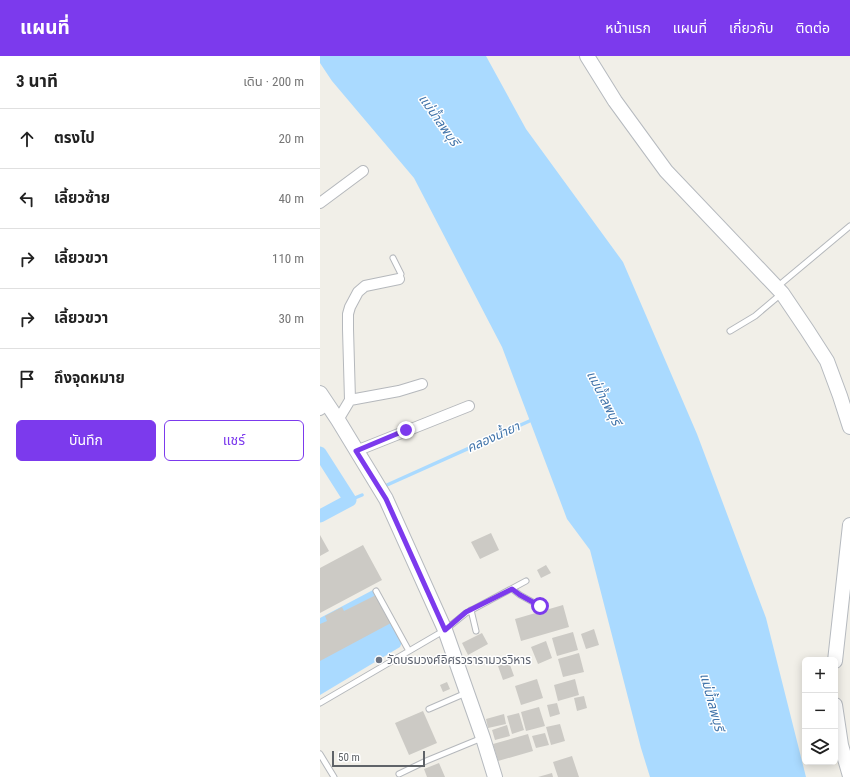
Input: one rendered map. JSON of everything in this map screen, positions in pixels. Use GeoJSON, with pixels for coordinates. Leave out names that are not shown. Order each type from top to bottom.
{"type":"FeatureCollection","features":[{"type":"Feature","properties":{"kind":"street"},"geometry":{"type":"LineString","coordinates":[[587,56],[615,101],[666,172],[779,290],[808,330],[827,361],[850,427]]}},
{"type":"Feature","properties":{"kind":"street"},"geometry":{"type":"LineString","coordinates":[[320,203],[363,172]]}},
{"type":"Feature","properties":{"kind":"street"},"geometry":{"type":"LineString","coordinates":[[338,420],[350,400],[348,314],[350,307],[358,292],[366,286],[400,279]]}},
{"type":"Feature","properties":{"kind":"street"},"geometry":{"type":"LineString","coordinates":[[350,400],[400,391],[422,384]]}},
{"type":"Feature","properties":{"kind":"street"},"geometry":{"type":"LineString","coordinates":[[323,402],[338,420],[386,499],[445,630],[496,777]]}},
{"type":"Feature","properties":{"kind":"street"},"geometry":{"type":"LineString","coordinates":[[356,451],[469,406]]}},
{"type":"Feature","properties":{"kind":"street"},"geometry":{"type":"LineString","coordinates":[[836,657],[846,600],[850,524]]}},
{"type":"Feature","properties":{"kind":"street"},"geometry":{"type":"LineString","coordinates":[[838,722],[850,776]]}},
{"type":"Feature","properties":{"kind":"lane"},"geometry":{"type":"LineString","coordinates":[[730,331],[755,316],[779,290],[850,226]]}},
{"type":"Feature","properties":{"kind":"lane"},"geometry":{"type":"LineString","coordinates":[[393,258],[401,274],[400,279]]}},
{"type":"Feature","properties":{"kind":"lane"},"geometry":{"type":"LineString","coordinates":[[320,703],[445,630],[466,612],[526,581]]}},
{"type":"Feature","properties":{"kind":"lane"},"geometry":{"type":"LineString","coordinates":[[512,589],[540,606]]}},
{"type":"Feature","properties":{"kind":"lane"},"geometry":{"type":"LineString","coordinates":[[376,592],[408,651]]}},
{"type":"Feature","properties":{"kind":"lane"},"geometry":{"type":"LineString","coordinates":[[471,610],[476,631]]}},
{"type":"Feature","properties":{"kind":"lane"},"geometry":{"type":"LineString","coordinates":[[429,709],[467,692]]}},
{"type":"Feature","properties":{"kind":"lane"},"geometry":{"type":"LineString","coordinates":[[399,774],[426,761],[483,738]]}},
{"type":"Feature","properties":{"kind":"lane"},"geometry":{"type":"LineString","coordinates":[[320,754],[334,777]]}},
{"type":"Feature","properties":{"kind":"water","name":"แม่น้ำลพบุรี"},"geometry":{"type":"Polygon","coordinates":[[[320,56],[486,56],[526,129],[623,262],[697,434],[766,618],[806,777],[650,777],[641,748],[590,550],[567,519],[502,347],[414,178],[332,81],[320,63],[320,56]]]}},
{"type":"Feature","properties":{"kind":"water"},"geometry":{"type":"Polygon","coordinates":[[[373,590],[402,642],[400,647],[320,695],[320,618],[373,590]]]}},
{"type":"Feature","properties":{"kind":"building"},"geometry":{"type":"Polygon","coordinates":[[[491,533],[499,550],[480,559],[471,542],[491,533]]]}},
{"type":"Feature","properties":{"kind":"building"},"geometry":{"type":"Polygon","coordinates":[[[320,535],[329,551],[320,556],[320,535]]]}},
{"type":"Feature","properties":{"kind":"building"},"geometry":{"type":"Polygon","coordinates":[[[363,545],[382,580],[320,613],[320,568],[363,545]]]}},
{"type":"Feature","properties":{"kind":"building"},"geometry":{"type":"Polygon","coordinates":[[[546,565],[551,573],[541,578],[537,570],[546,565]]]}},
{"type":"Feature","properties":{"kind":"building"},"geometry":{"type":"Polygon","coordinates":[[[376,595],[391,623],[320,661],[320,624],[327,621],[325,616],[342,607],[344,611],[376,595]]]}},
{"type":"Feature","properties":{"kind":"building"},"geometry":{"type":"Polygon","coordinates":[[[563,605],[569,627],[521,641],[515,619],[563,605]]]}},
{"type":"Feature","properties":{"kind":"building"},"geometry":{"type":"Polygon","coordinates":[[[594,629],[599,645],[586,649],[581,634],[594,629]]]}},
{"type":"Feature","properties":{"kind":"building"},"geometry":{"type":"Polygon","coordinates":[[[573,632],[578,650],[557,656],[552,638],[573,632]]]}},
{"type":"Feature","properties":{"kind":"building"},"geometry":{"type":"Polygon","coordinates":[[[482,633],[488,644],[468,655],[462,643],[482,633]]]}},
{"type":"Feature","properties":{"kind":"building"},"geometry":{"type":"Polygon","coordinates":[[[546,641],[552,658],[538,664],[531,647],[546,641]]]}},
{"type":"Feature","properties":{"kind":"building"},"geometry":{"type":"Polygon","coordinates":[[[579,653],[584,672],[563,677],[558,659],[579,653]]]}},
{"type":"Feature","properties":{"kind":"building"},"geometry":{"type":"Polygon","coordinates":[[[509,662],[514,676],[503,680],[498,666],[509,662]]]}},
{"type":"Feature","properties":{"kind":"building"},"geometry":{"type":"Polygon","coordinates":[[[537,679],[543,698],[521,705],[515,686],[537,679]]]}},
{"type":"Feature","properties":{"kind":"building"},"geometry":{"type":"Polygon","coordinates":[[[575,679],[579,695],[558,701],[554,685],[575,679]]]}},
{"type":"Feature","properties":{"kind":"building"},"geometry":{"type":"Polygon","coordinates":[[[447,682],[450,689],[443,692],[440,685],[447,682]]]}},
{"type":"Feature","properties":{"kind":"building"},"geometry":{"type":"Polygon","coordinates":[[[584,696],[587,708],[577,711],[574,698],[584,696]]]}},
{"type":"Feature","properties":{"kind":"building"},"geometry":{"type":"Polygon","coordinates":[[[557,703],[560,714],[550,717],[547,705],[557,703]]]}},
{"type":"Feature","properties":{"kind":"building"},"geometry":{"type":"Polygon","coordinates":[[[539,707],[545,726],[526,731],[521,712],[539,707]]]}},
{"type":"Feature","properties":{"kind":"building"},"geometry":{"type":"Polygon","coordinates":[[[423,711],[437,743],[409,755],[395,723],[423,711]]]}},
{"type":"Feature","properties":{"kind":"building"},"geometry":{"type":"Polygon","coordinates":[[[519,713],[524,730],[512,734],[507,716],[519,713]]]}},
{"type":"Feature","properties":{"kind":"building"},"geometry":{"type":"Polygon","coordinates":[[[504,714],[506,724],[488,728],[486,719],[504,714]]]}},
{"type":"Feature","properties":{"kind":"building"},"geometry":{"type":"Polygon","coordinates":[[[560,724],[565,741],[551,745],[546,727],[560,724]]]}},
{"type":"Feature","properties":{"kind":"building"},"geometry":{"type":"Polygon","coordinates":[[[507,725],[510,736],[495,740],[492,730],[507,725]]]}},
{"type":"Feature","properties":{"kind":"building"},"geometry":{"type":"Polygon","coordinates":[[[545,733],[549,745],[536,748],[532,736],[545,733]]]}},
{"type":"Feature","properties":{"kind":"building"},"geometry":{"type":"Polygon","coordinates":[[[528,734],[533,751],[498,761],[493,744],[528,734]]]}},
{"type":"Feature","properties":{"kind":"building"},"geometry":{"type":"Polygon","coordinates":[[[572,756],[579,777],[558,777],[553,762],[572,756]]]}},
{"type":"Feature","properties":{"kind":"building"},"geometry":{"type":"Polygon","coordinates":[[[439,763],[445,777],[427,777],[424,769],[439,763]]]}},
{"type":"Feature","properties":{"kind":"building"},"geometry":{"type":"Polygon","coordinates":[[[552,773],[553,777],[538,777],[552,773]]]}},
{"type":"Feature","properties":{"kind":"waterway","name":"คลองน้ำยา"},"geometry":{"type":"LineString","coordinates":[[387,485],[534,419]]}},
{"type":"Feature","properties":{"kind":"waterway"},"geometry":{"type":"LineString","coordinates":[[320,453],[350,500],[320,516]]}},
{"type":"Feature","properties":{"kind":"waterway","name":"คลองน้ำยา"},"geometry":{"type":"LineString","coordinates":[[350,500],[362,495]]}},
{"type":"Feature","properties":{"kind":"place","name":"วัดบรมวงศ์อิศรวรารามวรวิหาร"},"geometry":{"type":"Point","coordinates":[379,660]}},
{"type":"Feature","properties":{"kind":"route"},"geometry":{"type":"LineString","coordinates":[[406,430],[356,451],[386,499],[445,630],[466,612],[512,589],[540,606]]}}]}
